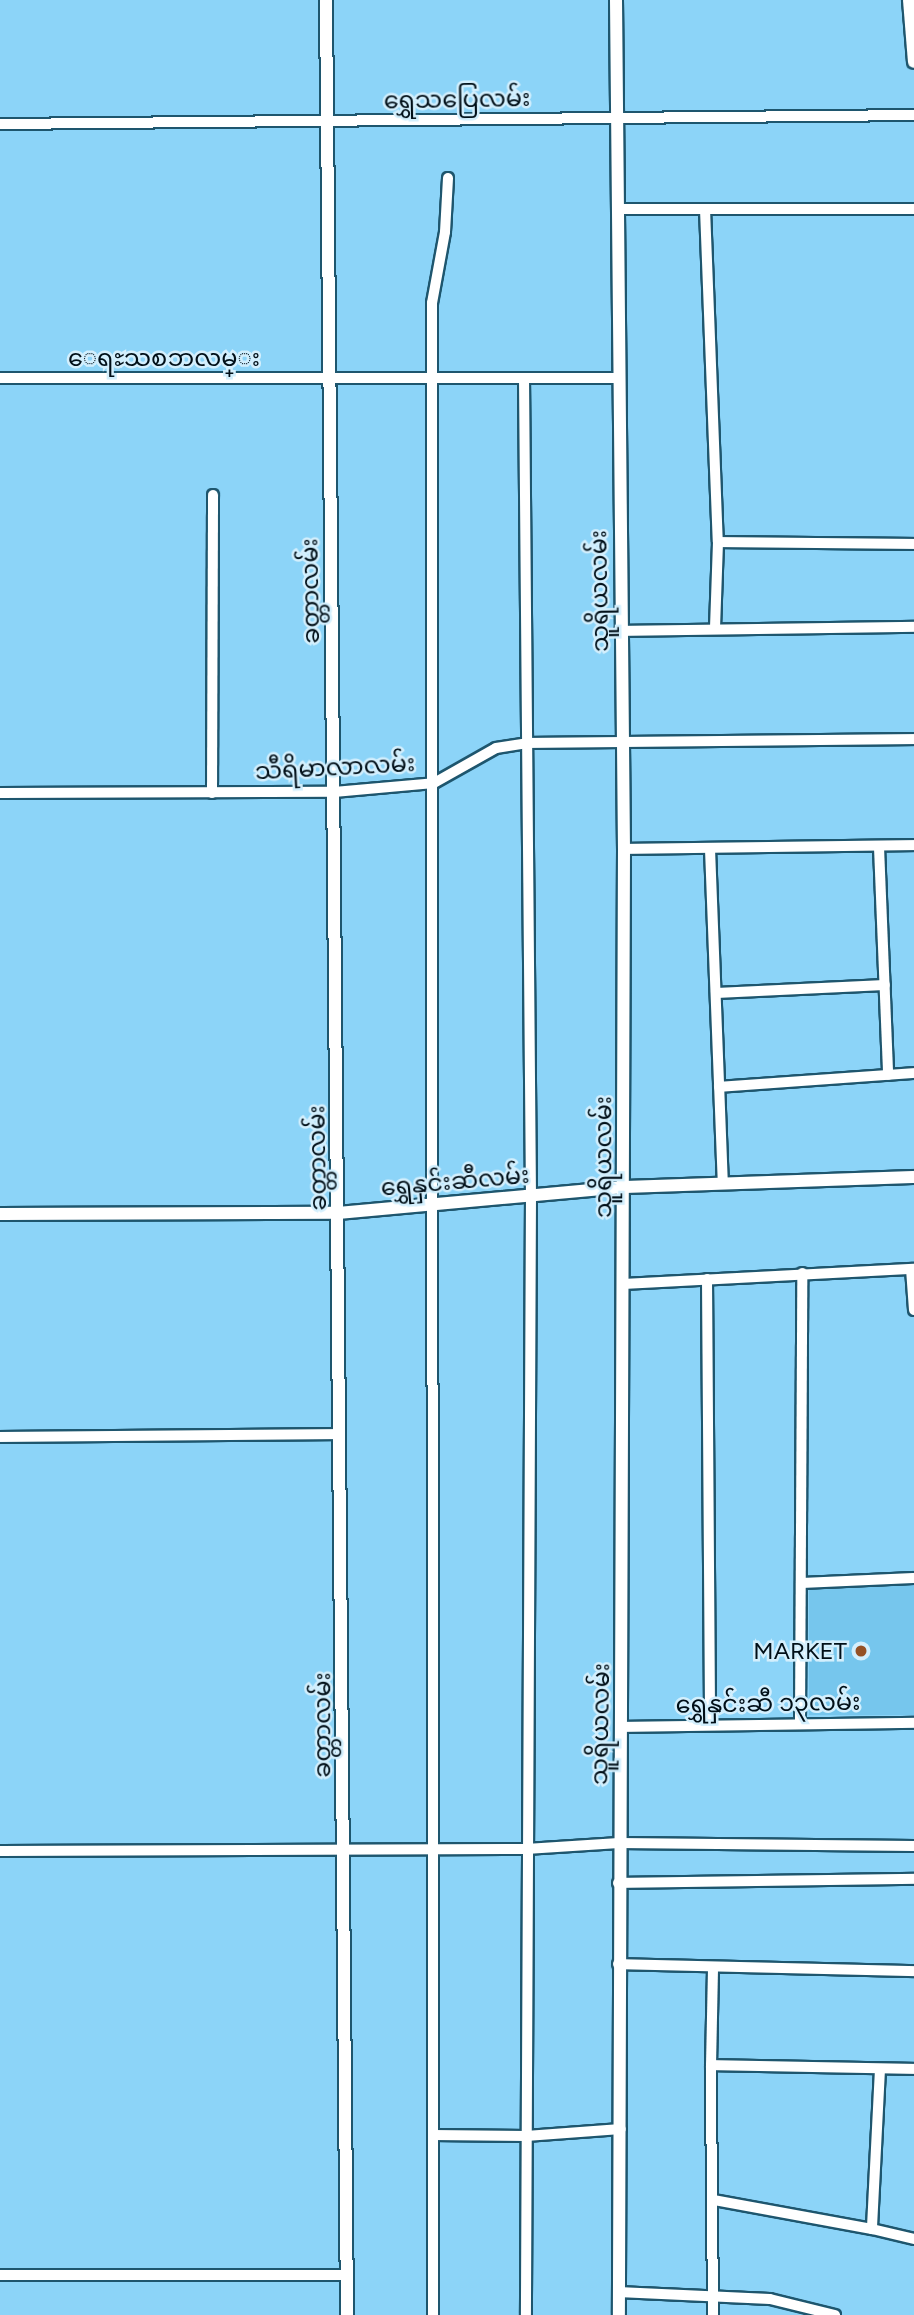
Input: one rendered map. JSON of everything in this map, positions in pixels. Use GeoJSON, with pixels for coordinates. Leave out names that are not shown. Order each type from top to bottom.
{"type":"FeatureCollection","features":[{"type":"Feature","properties":{"kind":"street","name":"ခတ္တာလမ်း"},"geometry":{"type":"LineString","coordinates":[[326,0],[327,379],[334,792],[347,2315]]}},
{"type":"Feature","properties":{"kind":"street","name":"သူရိယလမ်း"},"geometry":{"type":"LineString","coordinates":[[616,0],[620,117],[620,631],[624,849],[622,1727],[618,1883],[621,2129],[619,2315]]}},
{"type":"Feature","properties":{"kind":"street"},"geometry":{"type":"LineString","coordinates":[[909,0],[914,62]]}},
{"type":"Feature","properties":{"kind":"street","name":"ရွှေသပြေလမ်း"},"geometry":{"type":"LineString","coordinates":[[0,124],[327,123],[914,115]]}},
{"type":"Feature","properties":{"kind":"street"},"geometry":{"type":"LineString","coordinates":[[433,2315],[436,379],[432,303],[445,232],[448,178]]}},
{"type":"Feature","properties":{"kind":"street"},"geometry":{"type":"LineString","coordinates":[[619,209],[914,209]]}},
{"type":"Feature","properties":{"kind":"street"},"geometry":{"type":"LineString","coordinates":[[705,209],[718,542],[715,628]]}},
{"type":"Feature","properties":{"kind":"street","name":"ေရႊသစၥာလမ္း"},"geometry":{"type":"LineString","coordinates":[[0,378],[619,378]]}},
{"type":"Feature","properties":{"kind":"street"},"geometry":{"type":"LineString","coordinates":[[524,378],[531,1195],[526,2315]]}},
{"type":"Feature","properties":{"kind":"street"},"geometry":{"type":"LineString","coordinates":[[212,793],[213,495]]}},
{"type":"Feature","properties":{"kind":"street"},"geometry":{"type":"LineString","coordinates":[[718,542],[914,544]]}},
{"type":"Feature","properties":{"kind":"street"},"geometry":{"type":"LineString","coordinates":[[620,631],[914,627]]}},
{"type":"Feature","properties":{"kind":"street","name":"သီရိမာလာလမ်း"},"geometry":{"type":"LineString","coordinates":[[0,793],[334,792],[434,783],[496,748],[529,743],[914,739]]}},
{"type":"Feature","properties":{"kind":"street"},"geometry":{"type":"LineString","coordinates":[[624,849],[914,845]]}},
{"type":"Feature","properties":{"kind":"street"},"geometry":{"type":"LineString","coordinates":[[879,847],[888,1075]]}},
{"type":"Feature","properties":{"kind":"street"},"geometry":{"type":"LineString","coordinates":[[710,849],[723,1184]]}},
{"type":"Feature","properties":{"kind":"street"},"geometry":{"type":"LineString","coordinates":[[716,993],[885,985]]}},
{"type":"Feature","properties":{"kind":"street"},"geometry":{"type":"LineString","coordinates":[[719,1087],[914,1073]]}},
{"type":"Feature","properties":{"kind":"street","name":"ရွှေနှင်းဆီလမ်း"},"geometry":{"type":"LineString","coordinates":[[0,1214],[338,1213],[624,1187],[914,1177]]}},
{"type":"Feature","properties":{"kind":"street"},"geometry":{"type":"LineString","coordinates":[[623,1284],[913,1269],[914,1310]]}},
{"type":"Feature","properties":{"kind":"street"},"geometry":{"type":"LineString","coordinates":[[800,1721],[802,1273]]}},
{"type":"Feature","properties":{"kind":"street"},"geometry":{"type":"LineString","coordinates":[[708,1279],[710,1725]]}},
{"type":"Feature","properties":{"kind":"street"},"geometry":{"type":"LineString","coordinates":[[0,1437],[340,1434]]}},
{"type":"Feature","properties":{"kind":"street"},"geometry":{"type":"LineString","coordinates":[[801,1583],[914,1578]]}},
{"type":"Feature","properties":{"kind":"street","name":"ရွှေနှင်းဆီ ၁၃လမ်း"},"geometry":{"type":"LineString","coordinates":[[622,1727],[800,1721],[914,1723]]}},
{"type":"Feature","properties":{"kind":"street"},"geometry":{"type":"LineString","coordinates":[[0,1851],[526,1849],[619,1843],[914,1846]]}},
{"type":"Feature","properties":{"kind":"street"},"geometry":{"type":"LineString","coordinates":[[618,1883],[914,1880]]}},
{"type":"Feature","properties":{"kind":"street"},"geometry":{"type":"LineString","coordinates":[[618,1965],[914,1971]]}},
{"type":"Feature","properties":{"kind":"street"},"geometry":{"type":"LineString","coordinates":[[713,1967],[713,2315]]}},
{"type":"Feature","properties":{"kind":"street"},"geometry":{"type":"LineString","coordinates":[[711,2065],[914,2068]]}},
{"type":"Feature","properties":{"kind":"street"},"geometry":{"type":"LineString","coordinates":[[872,2229],[880,2069]]}},
{"type":"Feature","properties":{"kind":"street"},"geometry":{"type":"LineString","coordinates":[[433,2136],[526,2136],[621,2129]]}},
{"type":"Feature","properties":{"kind":"street"},"geometry":{"type":"LineString","coordinates":[[713,2200],[914,2239]]}},
{"type":"Feature","properties":{"kind":"street"},"geometry":{"type":"LineString","coordinates":[[0,2275],[347,2275]]}},
{"type":"Feature","properties":{"kind":"street"},"geometry":{"type":"LineString","coordinates":[[618,2292],[713,2294],[770,2299],[835,2315]]}},
{"type":"Feature","properties":{"kind":"shaded area","name":"MARKET"},"geometry":{"type":"Polygon","coordinates":[[[809,1585],[914,1585],[914,1715],[809,1715],[809,1585]]]}},
{"type":"Feature","properties":{"kind":"place","name":"MARKET"},"geometry":{"type":"Point","coordinates":[861,1651]}}]}
